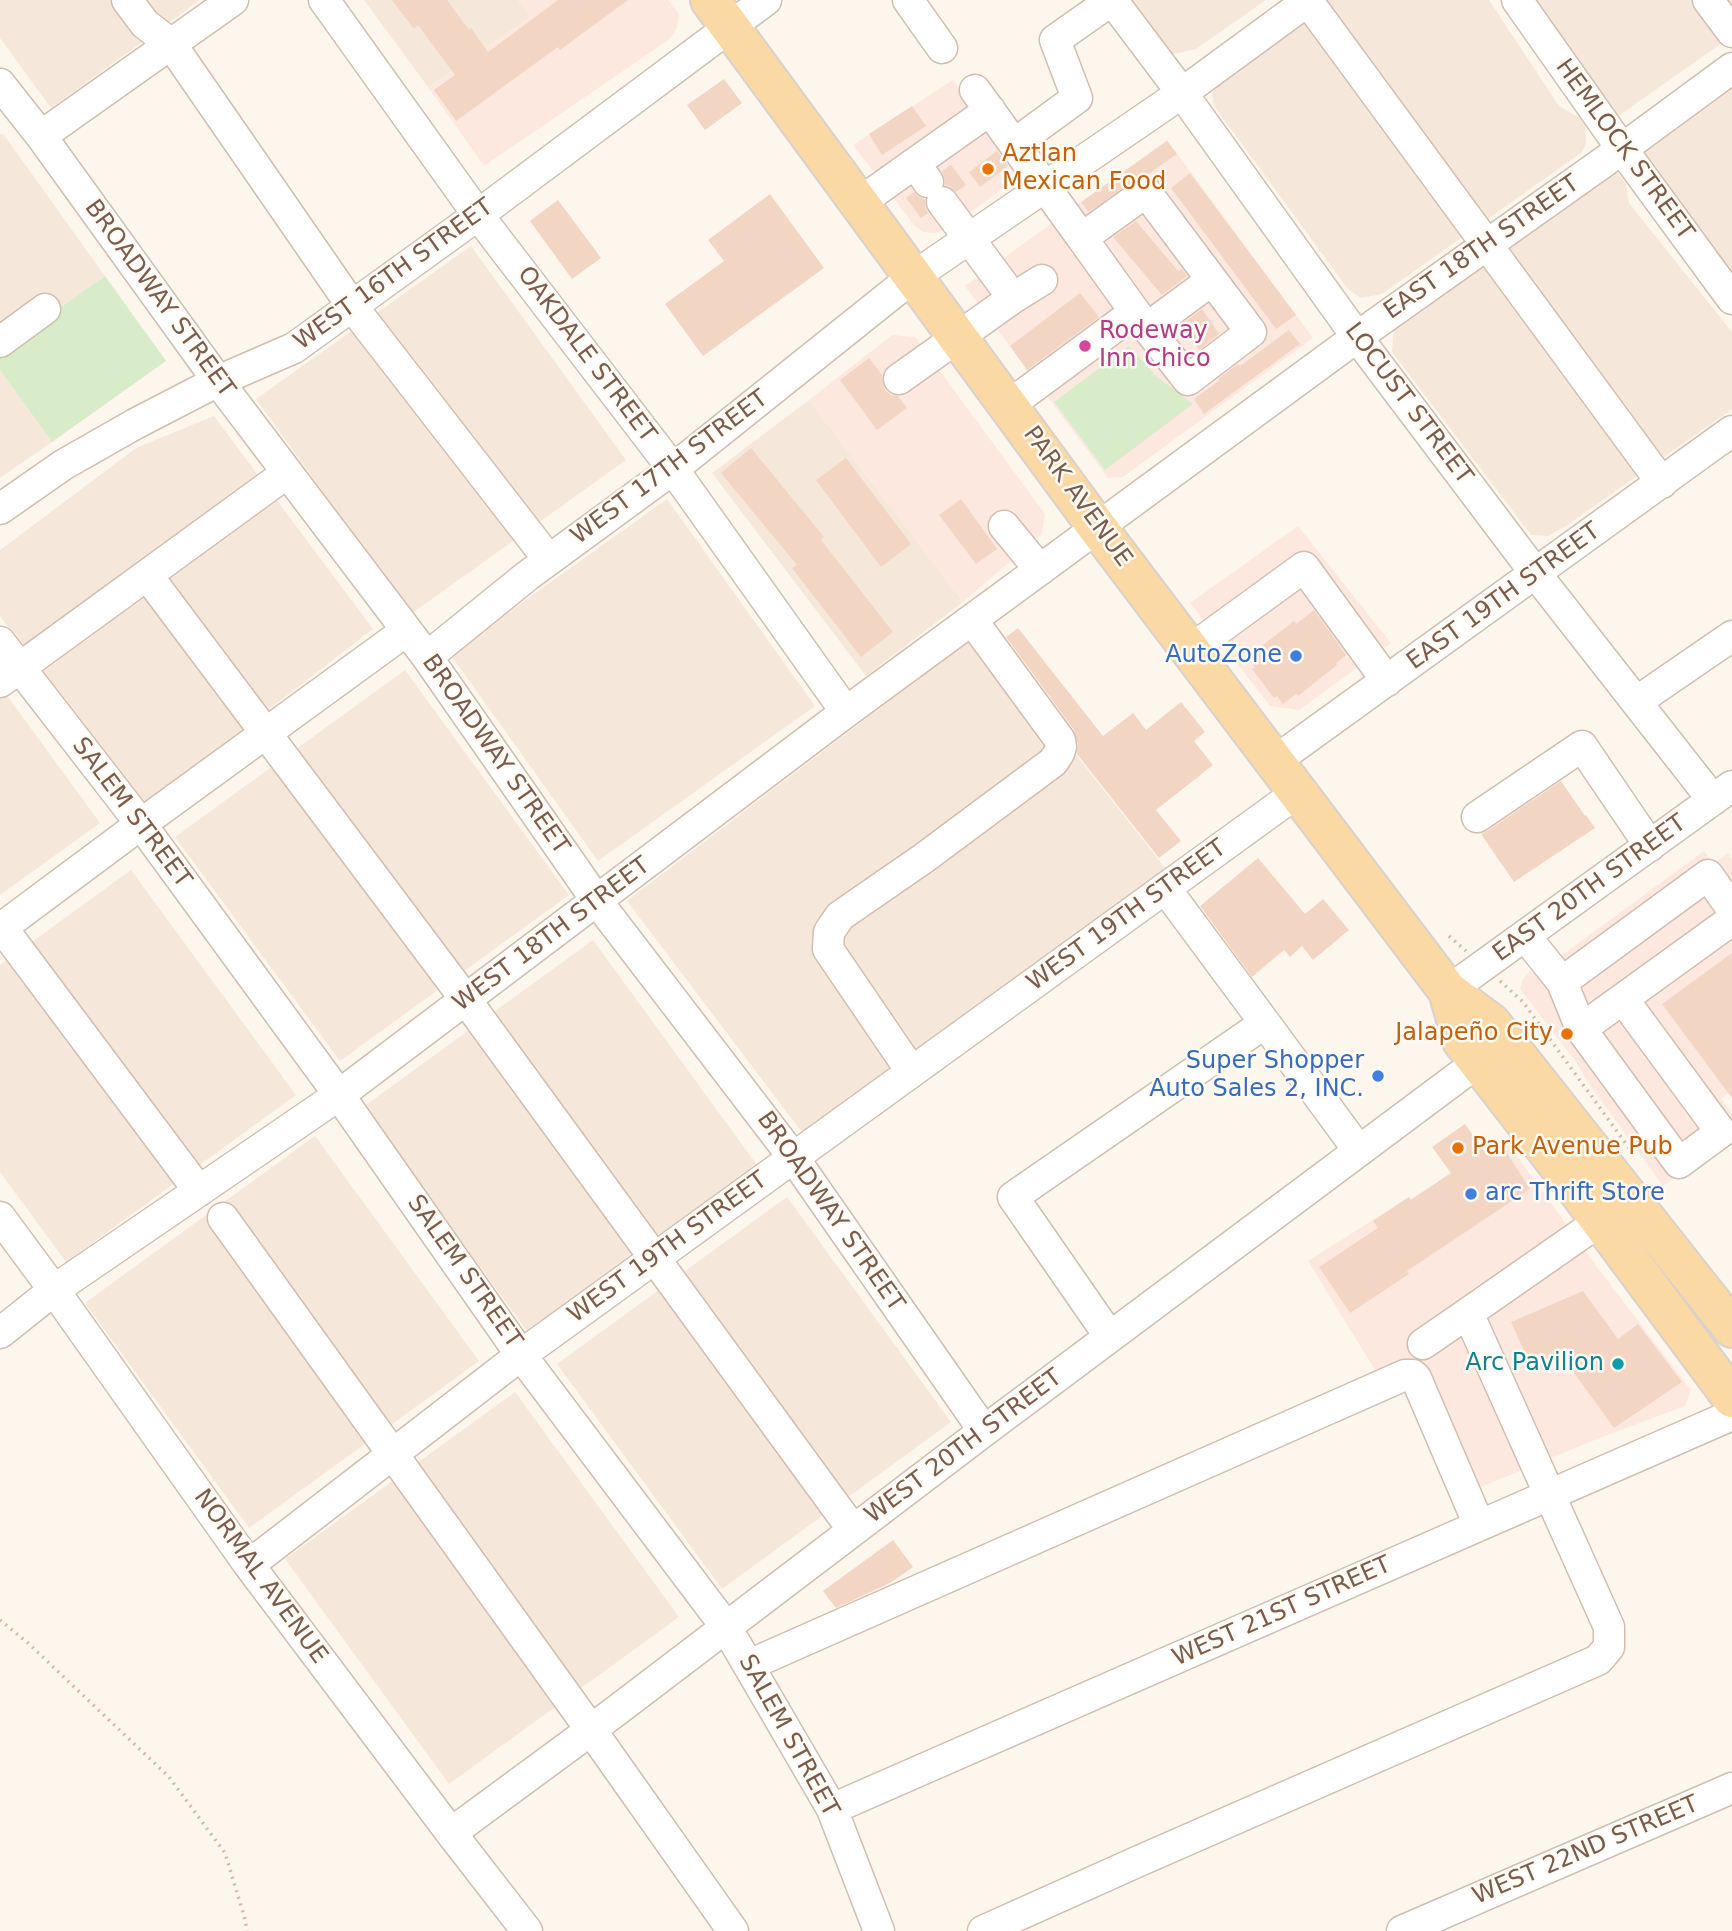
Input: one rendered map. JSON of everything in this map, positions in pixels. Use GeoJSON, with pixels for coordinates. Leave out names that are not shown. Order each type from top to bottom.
{"type":"FeatureCollection","features":[{"type":"Feature","properties":{"kind":"main road","name":"PARK AVENUE"},"geometry":{"type":"LineString","coordinates":[[720,13],[1097,527],[1448,991],[1492,1023],[1732,1328]]}},
{"type":"Feature","properties":{"kind":"main road","name":"PARK AVENUE"},"geometry":{"type":"LineString","coordinates":[[1448,991],[1462,1041],[1732,1398]]}},
{"type":"Feature","properties":{"kind":"street"},"geometry":{"type":"LineString","coordinates":[[127,0],[145,24],[171,44],[352,306],[549,560]]}},
{"type":"Feature","properties":{"kind":"street"},"geometry":{"type":"LineString","coordinates":[[41,136],[233,0]]}},
{"type":"Feature","properties":{"kind":"street","name":"OAKDALE STREET"},"geometry":{"type":"LineString","coordinates":[[324,0],[478,215],[673,469],[846,712]]}},
{"type":"Feature","properties":{"kind":"street","name":"WEST 16TH STREET"},"geometry":{"type":"LineString","coordinates":[[0,509],[63,464],[218,381],[294,348],[478,215],[720,13],[766,0]]}},
{"type":"Feature","properties":{"kind":"street"},"geometry":{"type":"LineString","coordinates":[[908,0],[942,48]]}},
{"type":"Feature","properties":{"kind":"street"},"geometry":{"type":"LineString","coordinates":[[1014,144],[1077,98],[1055,40],[1112,0]]}},
{"type":"Feature","properties":{"kind":"street","name":"LOCUST STREET"},"geometry":{"type":"LineString","coordinates":[[1112,0],[1357,337],[1536,574],[1636,702],[1723,793]]}},
{"type":"Feature","properties":{"kind":"street"},"geometry":{"type":"LineString","coordinates":[[1308,0],[1662,483]]}},
{"type":"Feature","properties":{"kind":"street","name":"WEST 17TH STREET"},"geometry":{"type":"LineString","coordinates":[[427,657],[549,560],[673,469],[913,277],[1182,93],[1308,0]]}},
{"type":"Feature","properties":{"kind":"street","name":"HEMLOCK STREET"},"geometry":{"type":"LineString","coordinates":[[1517,0],[1732,299]]}},
{"type":"Feature","properties":{"kind":"street"},"geometry":{"type":"LineString","coordinates":[[1708,0],[1732,32]]}},
{"type":"Feature","properties":{"kind":"street","name":"EAST 18TH STREET"},"geometry":{"type":"LineString","coordinates":[[1097,527],[1732,68]]}},
{"type":"Feature","properties":{"kind":"street","name":"BROADWAY STREET"},"geometry":{"type":"LineString","coordinates":[[2,90],[41,136],[218,381],[427,657],[597,901],[793,1157],[984,1431]]}},
{"type":"Feature","properties":{"kind":"street"},"geometry":{"type":"LineString","coordinates":[[859,203],[928,182],[983,100],[1014,144],[1141,320],[1188,380],[1251,332],[1146,192],[1082,238]]}},
{"type":"Feature","properties":{"kind":"street"},"geometry":{"type":"LineString","coordinates":[[928,182],[1013,298]]}},
{"type":"Feature","properties":{"kind":"street"},"geometry":{"type":"LineString","coordinates":[[899,379],[1042,280]]}},
{"type":"Feature","properties":{"kind":"street"},"geometry":{"type":"LineString","coordinates":[[1009,405],[1141,320],[1212,280]]}},
{"type":"Feature","properties":{"kind":"street"},"geometry":{"type":"LineString","coordinates":[[0,342],[45,309]]}},
{"type":"Feature","properties":{"kind":"street","name":"EAST 19TH STREET"},"geometry":{"type":"LineString","coordinates":[[1275,761],[1732,431]]}},
{"type":"Feature","properties":{"kind":"street"},"geometry":{"type":"LineString","coordinates":[[10,675],[287,473]]}},
{"type":"Feature","properties":{"kind":"street"},"geometry":{"type":"LineString","coordinates":[[1004,526],[1040,570]]}},
{"type":"Feature","properties":{"kind":"street","name":"WEST 18TH STREET"},"geometry":{"type":"LineString","coordinates":[[0,1333],[54,1290],[339,1095],[846,712],[1097,527]]}},
{"type":"Feature","properties":{"kind":"street"},"geometry":{"type":"LineString","coordinates":[[1190,650],[1304,567],[1387,681]]}},
{"type":"Feature","properties":{"kind":"street"},"geometry":{"type":"LineString","coordinates":[[147,575],[466,1000],[853,1530]]}},
{"type":"Feature","properties":{"kind":"street"},"geometry":{"type":"LineString","coordinates":[[911,1071],[828,950],[829,932],[840,916],[924,858],[1053,762],[1061,747],[1060,740],[972,620]]}},
{"type":"Feature","properties":{"kind":"street"},"geometry":{"type":"LineString","coordinates":[[199,1191],[1,927],[406,631]]}},
{"type":"Feature","properties":{"kind":"street"},"geometry":{"type":"LineString","coordinates":[[1636,702],[1732,636]]}},
{"type":"Feature","properties":{"kind":"street","name":"SALEM STREET"},"geometry":{"type":"LineString","coordinates":[[0,642],[10,675],[141,824],[339,1095],[521,1354],[726,1627],[832,1809],[880,1931]]}},
{"type":"Feature","properties":{"kind":"street"},"geometry":{"type":"LineString","coordinates":[[1477,817],[1582,746],[1650,846]]}},
{"type":"Feature","properties":{"kind":"street","name":"WEST 19TH STREET"},"geometry":{"type":"LineString","coordinates":[[249,1566],[521,1354],[1298,792]]}},
{"type":"Feature","properties":{"kind":"street","name":"EAST 20TH STREET"},"geometry":{"type":"LineString","coordinates":[[1448,991],[1723,793]]}},
{"type":"Feature","properties":{"kind":"street"},"geometry":{"type":"LineString","coordinates":[[1562,982],[1707,875],[1732,909]]}},
{"type":"Feature","properties":{"kind":"street"},"geometry":{"type":"LineString","coordinates":[[1165,888],[1359,1150]]}},
{"type":"Feature","properties":{"kind":"street"},"geometry":{"type":"LineString","coordinates":[[1581,1029],[1732,920]]}},
{"type":"Feature","properties":{"kind":"street"},"geometry":{"type":"LineString","coordinates":[[1525,936],[1562,982],[1581,1029],[1679,1163],[1721,1132],[1623,999]]}},
{"type":"Feature","properties":{"kind":"street"},"geometry":{"type":"LineString","coordinates":[[1110,1337],[1013,1197],[1265,1023]]}},
{"type":"Feature","properties":{"kind":"street","name":"WEST 20TH STREET"},"geometry":{"type":"LineString","coordinates":[[451,1833],[592,1730],[984,1431],[1478,1062]]}},
{"type":"Feature","properties":{"kind":"street","name":"NORMAL AVENUE"},"geometry":{"type":"LineString","coordinates":[[0,1217],[249,1566],[527,1931]]}},
{"type":"Feature","properties":{"kind":"street"},"geometry":{"type":"LineString","coordinates":[[223,1218],[592,1730],[733,1931]]}},
{"type":"Feature","properties":{"kind":"street"},"geometry":{"type":"LineString","coordinates":[[1423,1344],[1600,1221]]}},
{"type":"Feature","properties":{"kind":"street"},"geometry":{"type":"LineString","coordinates":[[984,1931],[1598,1660],[1609,1647],[1609,1627],[1468,1313]]}},
{"type":"Feature","properties":{"kind":"street"},"geometry":{"type":"LineString","coordinates":[[749,1665],[1405,1374],[1416,1378],[1479,1525]]}},
{"type":"Feature","properties":{"kind":"street","name":"WEST 21ST STREET"},"geometry":{"type":"LineString","coordinates":[[832,1809],[1732,1415]]}},
{"type":"Feature","properties":{"kind":"street","name":"WEST 22ND STREET"},"geometry":{"type":"LineString","coordinates":[[1402,1931],[1729,1796]]}},
{"type":"Feature","properties":{"kind":"path"},"geometry":{"type":"LineString","coordinates":[[1449,936],[1473,957]]}},
{"type":"Feature","properties":{"kind":"path"},"geometry":{"type":"LineString","coordinates":[[1494,976],[1523,1002],[1636,1156]]}},
{"type":"Feature","properties":{"kind":"path"},"geometry":{"type":"LineString","coordinates":[[0,1620],[169,1777],[225,1853],[247,1931]]}},
{"type":"Feature","properties":{"kind":"shaded area"},"geometry":{"type":"Polygon","coordinates":[[[0,0],[200,0],[51,108],[0,38],[0,0]]]}},
{"type":"Feature","properties":{"kind":"shaded area"},"geometry":{"type":"Polygon","coordinates":[[[364,0],[518,0],[531,17],[428,87],[364,0]]]}},
{"type":"Feature","properties":{"kind":"shaded area"},"geometry":{"type":"Polygon","coordinates":[[[518,0],[668,0],[679,14],[677,28],[670,39],[484,166],[428,87],[531,17],[518,0]]]}},
{"type":"Feature","properties":{"kind":"shaded area"},"geometry":{"type":"Polygon","coordinates":[[[1130,0],[1266,0],[1196,49],[1174,54],[1162,45],[1130,0]]]}},
{"type":"Feature","properties":{"kind":"shaded area"},"geometry":{"type":"Polygon","coordinates":[[[1320,0],[1489,0],[1559,106],[1578,117],[1585,125],[1586,144],[1581,153],[1382,294],[1360,298],[1348,289],[1214,106],[1212,95],[1221,76],[1320,0]]]}},
{"type":"Feature","properties":{"kind":"shaded area"},"geometry":{"type":"Polygon","coordinates":[[[1529,0],[1732,0],[1732,36],[1614,119],[1529,0]]]}},
{"type":"Feature","properties":{"kind":"shaded area"},"geometry":{"type":"Polygon","coordinates":[[[953,80],[1021,175],[948,229],[936,233],[923,232],[914,225],[853,145],[953,80]]]}},
{"type":"Feature","properties":{"kind":"shaded area"},"geometry":{"type":"Polygon","coordinates":[[[1732,83],[1732,278],[1637,149],[1732,83]]]}},
{"type":"Feature","properties":{"kind":"shaded area"},"geometry":{"type":"Polygon","coordinates":[[[0,134],[4,135],[105,276],[0,350],[0,134]]]}},
{"type":"Feature","properties":{"kind":"shaded area"},"geometry":{"type":"Polygon","coordinates":[[[1167,140],[1313,338],[1123,477],[1108,478],[965,286],[1167,140]]]}},
{"type":"Feature","properties":{"kind":"shaded area"},"geometry":{"type":"Polygon","coordinates":[[[1603,169],[1618,173],[1626,184],[1629,203],[1732,332],[1732,409],[1566,526],[1548,536],[1531,535],[1392,352],[1394,326],[1603,169]]]}},
{"type":"Feature","properties":{"kind":"shaded area"},"geometry":{"type":"Polygon","coordinates":[[[471,246],[626,460],[411,614],[256,399],[471,246]]]}},
{"type":"Feature","properties":{"kind":"shaded area"},"geometry":{"type":"Polygon","coordinates":[[[892,335],[915,337],[1045,514],[1042,534],[963,602],[809,400],[892,335]]]}},
{"type":"Feature","properties":{"kind":"shaded area"},"geometry":{"type":"Polygon","coordinates":[[[0,370],[52,442],[0,478],[0,370]]]}},
{"type":"Feature","properties":{"kind":"shaded area"},"geometry":{"type":"Polygon","coordinates":[[[809,400],[963,602],[866,676],[712,473],[809,400]]]}},
{"type":"Feature","properties":{"kind":"shaded area"},"geometry":{"type":"Polygon","coordinates":[[[214,416],[373,629],[141,808],[0,616],[0,550],[136,448],[214,416]]]}},
{"type":"Feature","properties":{"kind":"shaded area"},"geometry":{"type":"Polygon","coordinates":[[[667,499],[815,706],[598,861],[450,654],[667,499]]]}},
{"type":"Feature","properties":{"kind":"shaded area"},"geometry":{"type":"Polygon","coordinates":[[[1298,526],[1391,643],[1299,710],[1270,706],[1190,603],[1298,526]]]}},
{"type":"Feature","properties":{"kind":"shaded area"},"geometry":{"type":"Polygon","coordinates":[[[976,634],[1066,742],[1169,873],[804,1135],[627,901],[976,634]]]}},
{"type":"Feature","properties":{"kind":"shaded area"},"geometry":{"type":"Polygon","coordinates":[[[405,670],[569,895],[340,1061],[175,837],[405,670]]]}},
{"type":"Feature","properties":{"kind":"shaded area"},"geometry":{"type":"Polygon","coordinates":[[[0,686],[100,823],[0,895],[0,686]]]}},
{"type":"Feature","properties":{"kind":"shaded area"},"geometry":{"type":"Polygon","coordinates":[[[1704,851],[1714,863],[1728,853],[1732,859],[1732,1090],[1721,1099],[1732,1114],[1732,1135],[1663,1186],[1576,1062],[1520,989],[1523,979],[1530,971],[1535,975],[1704,851]]]}},
{"type":"Feature","properties":{"kind":"shaded area"},"geometry":{"type":"Polygon","coordinates":[[[131,870],[296,1095],[66,1262],[0,1172],[0,965],[131,870]]]}},
{"type":"Feature","properties":{"kind":"shaded area"},"geometry":{"type":"Polygon","coordinates":[[[593,940],[757,1165],[527,1331],[363,1107],[593,940]]]}},
{"type":"Feature","properties":{"kind":"shaded area"},"geometry":{"type":"Polygon","coordinates":[[[315,1136],[479,1361],[249,1528],[85,1303],[315,1136]]]}},
{"type":"Feature","properties":{"kind":"shaded area"},"geometry":{"type":"Polygon","coordinates":[[[1504,1138],[1597,1267],[1691,1390],[1685,1406],[1476,1489],[1420,1360],[1380,1378],[1308,1261],[1409,1197],[1411,1199],[1504,1138]]]}},
{"type":"Feature","properties":{"kind":"shaded area"},"geometry":{"type":"Polygon","coordinates":[[[787,1197],[951,1422],[722,1589],[557,1364],[787,1197]]]}},
{"type":"Feature","properties":{"kind":"shaded area"},"geometry":{"type":"Polygon","coordinates":[[[515,1392],[679,1617],[449,1784],[285,1559],[515,1392]]]}},
{"type":"Feature","properties":{"kind":"green space"},"geometry":{"type":"Polygon","coordinates":[[[105,276],[166,361],[52,442],[0,370],[0,350],[105,276]]]}},
{"type":"Feature","properties":{"kind":"green space"},"geometry":{"type":"Polygon","coordinates":[[[1129,346],[1155,375],[1193,404],[1105,470],[1054,402],[1129,346]]]}},
{"type":"Feature","properties":{"kind":"building"},"geometry":{"type":"Polygon","coordinates":[[[392,0],[447,0],[488,52],[558,0],[628,0],[456,121],[434,90],[455,75],[418,25],[414,29],[392,0]]]}},
{"type":"Feature","properties":{"kind":"building"},"geometry":{"type":"Polygon","coordinates":[[[724,79],[742,103],[705,130],[687,105],[724,79]]]}},
{"type":"Feature","properties":{"kind":"building"},"geometry":{"type":"Polygon","coordinates":[[[912,106],[926,126],[882,155],[869,134],[912,106]]]}},
{"type":"Feature","properties":{"kind":"building"},"geometry":{"type":"Polygon","coordinates":[[[1167,141],[1177,154],[1147,175],[1136,178],[1089,212],[1081,202],[1167,141]]]}},
{"type":"Feature","properties":{"kind":"building"},"geometry":{"type":"Polygon","coordinates":[[[997,151],[1008,166],[980,187],[969,172],[997,151]]]}},
{"type":"Feature","properties":{"kind":"building"},"geometry":{"type":"Polygon","coordinates":[[[951,165],[966,185],[956,192],[945,185],[942,171],[951,165]]]}},
{"type":"Feature","properties":{"kind":"building"},"geometry":{"type":"Polygon","coordinates":[[[1190,173],[1296,315],[1276,329],[1171,188],[1190,173]]]}},
{"type":"Feature","properties":{"kind":"building"},"geometry":{"type":"Polygon","coordinates":[[[914,192],[925,199],[928,213],[921,218],[906,198],[914,192]]]}},
{"type":"Feature","properties":{"kind":"building"},"geometry":{"type":"Polygon","coordinates":[[[770,194],[824,268],[703,356],[665,304],[724,261],[708,240],[770,194]]]}},
{"type":"Feature","properties":{"kind":"building"},"geometry":{"type":"Polygon","coordinates":[[[558,200],[601,258],[572,279],[530,221],[558,200]]]}},
{"type":"Feature","properties":{"kind":"building"},"geometry":{"type":"Polygon","coordinates":[[[1136,221],[1178,271],[1182,269],[1187,276],[1162,295],[1113,237],[1136,221]]]}},
{"type":"Feature","properties":{"kind":"building"},"geometry":{"type":"Polygon","coordinates":[[[1080,293],[1099,317],[1027,370],[1010,346],[1080,293]]]}},
{"type":"Feature","properties":{"kind":"building"},"geometry":{"type":"Polygon","coordinates":[[[1202,309],[1219,334],[1199,350],[1182,324],[1202,309]]]}},
{"type":"Feature","properties":{"kind":"building"},"geometry":{"type":"Polygon","coordinates":[[[1289,330],[1300,344],[1204,414],[1194,399],[1238,364],[1240,366],[1289,330]]]}},
{"type":"Feature","properties":{"kind":"building"},"geometry":{"type":"Polygon","coordinates":[[[869,358],[882,375],[885,390],[898,396],[907,408],[877,430],[840,380],[869,358]]]}},
{"type":"Feature","properties":{"kind":"building"},"geometry":{"type":"Polygon","coordinates":[[[751,448],[824,537],[821,540],[893,632],[861,657],[792,568],[797,565],[721,473],[751,448]]]}},
{"type":"Feature","properties":{"kind":"building"},"geometry":{"type":"Polygon","coordinates":[[[846,458],[911,544],[881,567],[816,480],[846,458]]]}},
{"type":"Feature","properties":{"kind":"building"},"geometry":{"type":"Polygon","coordinates":[[[961,499],[997,549],[976,564],[939,515],[961,499]]]}},
{"type":"Feature","properties":{"kind":"building"},"geometry":{"type":"Polygon","coordinates":[[[1314,610],[1346,655],[1298,696],[1296,694],[1283,704],[1277,696],[1274,698],[1252,669],[1255,667],[1248,659],[1294,621],[1296,624],[1314,610]]]}},
{"type":"Feature","properties":{"kind":"building"},"geometry":{"type":"Polygon","coordinates":[[[1018,628],[1103,736],[1133,713],[1146,730],[1181,702],[1205,732],[1194,741],[1213,765],[1156,810],[1181,841],[1159,858],[1077,754],[1078,745],[1074,730],[1006,637],[1018,628]]]}},
{"type":"Feature","properties":{"kind":"building"},"geometry":{"type":"Polygon","coordinates":[[[1561,781],[1595,828],[1514,882],[1481,834],[1561,781]]]}},
{"type":"Feature","properties":{"kind":"building"},"geometry":{"type":"Polygon","coordinates":[[[1258,858],[1305,914],[1323,899],[1349,930],[1313,960],[1302,946],[1290,957],[1284,950],[1252,977],[1200,906],[1258,858]]]}},
{"type":"Feature","properties":{"kind":"building"},"geometry":{"type":"Polygon","coordinates":[[[1732,953],[1732,1098],[1662,1004],[1732,953]]]}},
{"type":"Feature","properties":{"kind":"building"},"geometry":{"type":"Polygon","coordinates":[[[1465,1124],[1484,1151],[1499,1141],[1530,1189],[1407,1271],[1409,1274],[1350,1313],[1319,1267],[1378,1228],[1373,1221],[1451,1173],[1432,1147],[1465,1124]]]}},
{"type":"Feature","properties":{"kind":"building","name":"Arc Pavilion"},"geometry":{"type":"Polygon","coordinates":[[[1583,1291],[1618,1339],[1638,1324],[1682,1382],[1614,1428],[1564,1359],[1532,1369],[1511,1322],[1583,1291]]]}},
{"type":"Feature","properties":{"kind":"building"},"geometry":{"type":"Polygon","coordinates":[[[893,1540],[913,1567],[890,1583],[836,1608],[823,1591],[893,1540]]]}},
{"type":"Feature","properties":{"kind":"place","name":"Aztlan Mexican Food"},"geometry":{"type":"Point","coordinates":[988,169]}},
{"type":"Feature","properties":{"kind":"place","name":"Rodeway Inn Chico"},"geometry":{"type":"Point","coordinates":[1085,346]}},
{"type":"Feature","properties":{"kind":"place","name":"AutoZone"},"geometry":{"type":"Point","coordinates":[1296,656]}},
{"type":"Feature","properties":{"kind":"place","name":"Jalapeño City"},"geometry":{"type":"Point","coordinates":[1567,1034]}},
{"type":"Feature","properties":{"kind":"place","name":"Super Shopper Auto Sales 2, INC."},"geometry":{"type":"Point","coordinates":[1378,1076]}},
{"type":"Feature","properties":{"kind":"place","name":"Park Avenue Pub"},"geometry":{"type":"Point","coordinates":[1458,1148]}},
{"type":"Feature","properties":{"kind":"place","name":"arc Thrift Store"},"geometry":{"type":"Point","coordinates":[1471,1194]}},
{"type":"Feature","properties":{"kind":"place","name":"Arc Pavilion"},"geometry":{"type":"Point","coordinates":[1618,1364]}}]}
